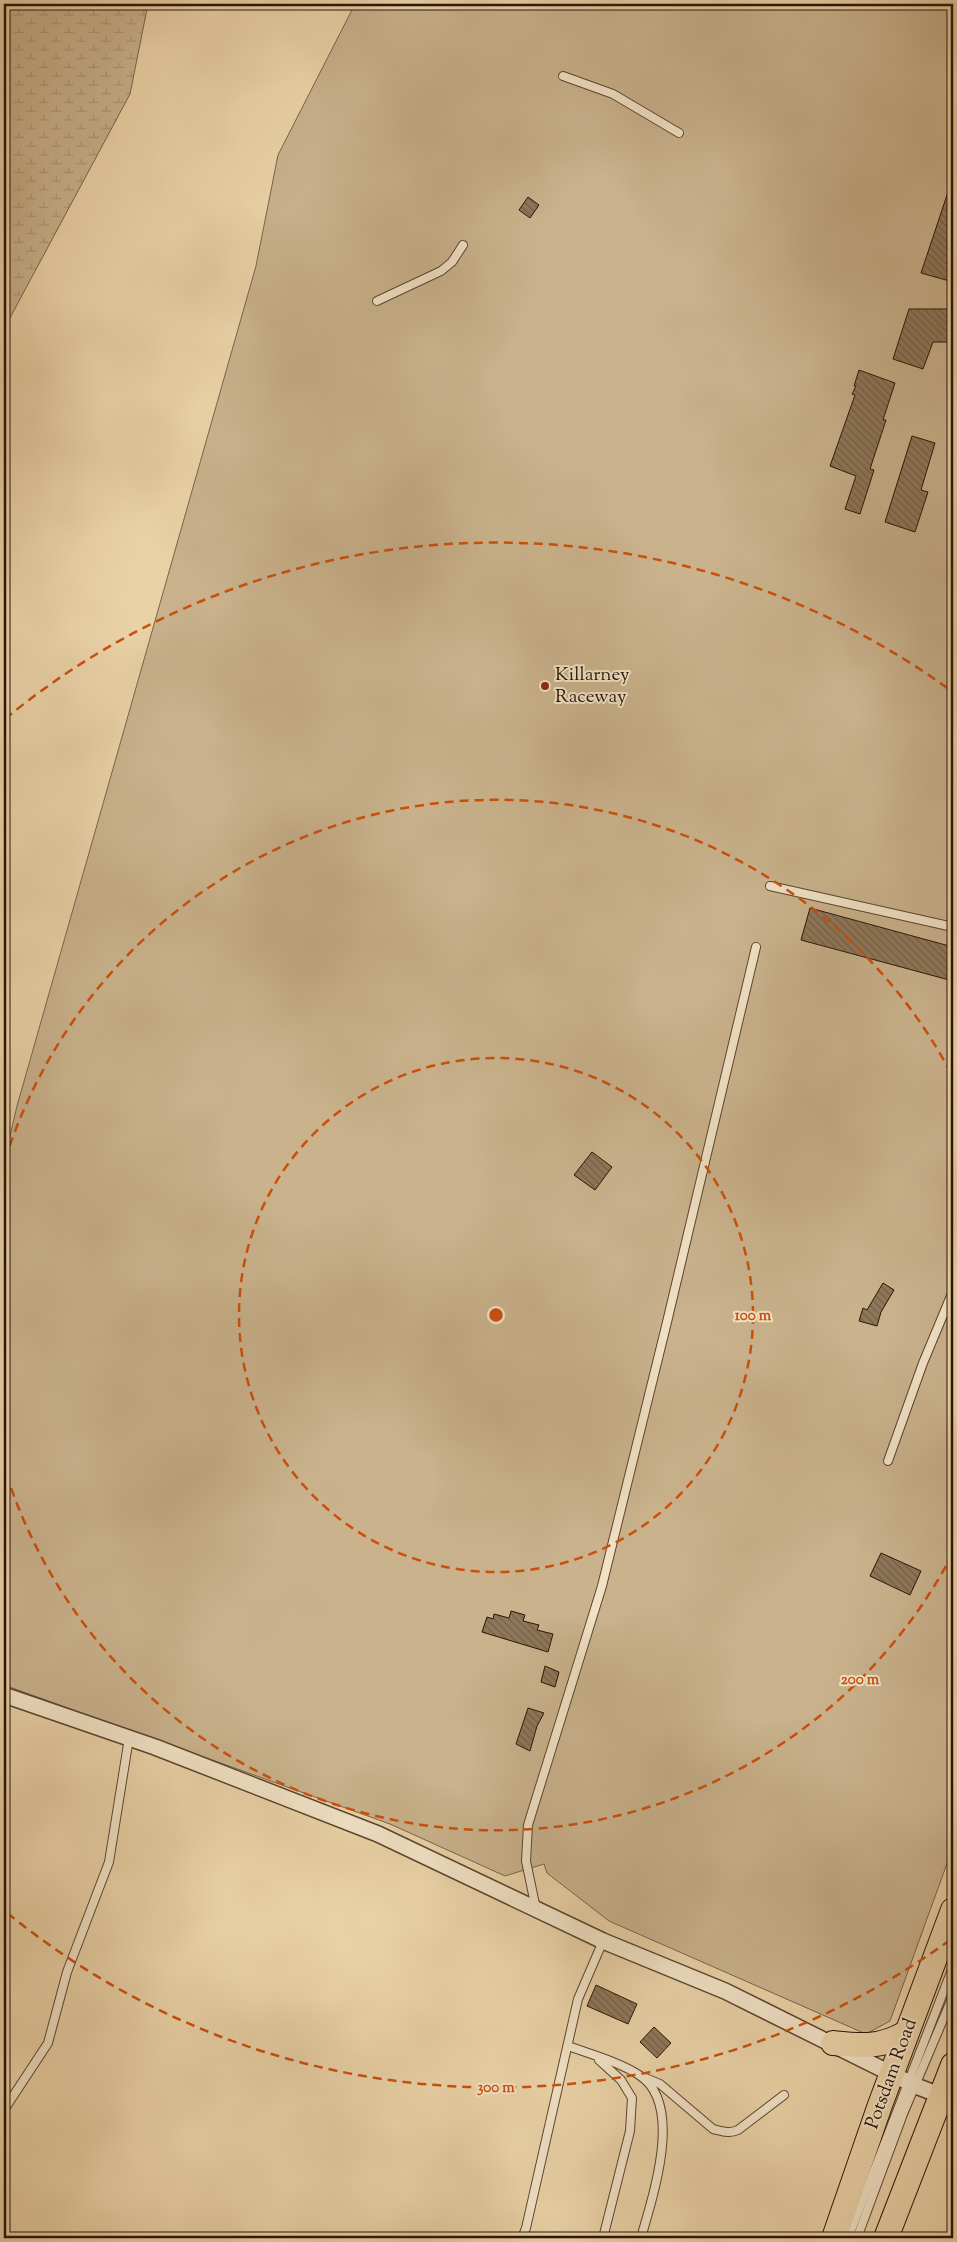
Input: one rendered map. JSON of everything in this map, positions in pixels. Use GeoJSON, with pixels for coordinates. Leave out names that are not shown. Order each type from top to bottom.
{"type":"FeatureCollection","features":[{"type":"Feature","properties":{"kind":"main road","name":"Potsdam Road"},"geometry":{"type":"LineString","coordinates":[[834,2238],[905,2080],[906,2033],[953,1910]]}},
{"type":"Feature","properties":{"kind":"main road"},"geometry":{"type":"LineString","coordinates":[[833,2043],[862,2046],[881,2044],[906,2033]]}},
{"type":"Feature","properties":{"kind":"main road"},"geometry":{"type":"LineString","coordinates":[[886,2238],[953,2065]]}},
{"type":"Feature","properties":{"kind":"street"},"geometry":{"type":"LineString","coordinates":[[4,1695],[129,1738],[378,1834],[536,1911],[603,1941],[725,1990],[905,2080],[942,2096]]}},
{"type":"Feature","properties":{"kind":"lane"},"geometry":{"type":"LineString","coordinates":[[563,76],[613,94],[679,133]]}},
{"type":"Feature","properties":{"kind":"lane"},"geometry":{"type":"LineString","coordinates":[[377,301],[440,271],[452,262],[463,245]]}},
{"type":"Feature","properties":{"kind":"lane"},"geometry":{"type":"LineString","coordinates":[[770,886],[953,927]]}},
{"type":"Feature","properties":{"kind":"lane"},"geometry":{"type":"LineString","coordinates":[[536,1911],[526,1861],[528,1825],[602,1586],[668,1322],[756,947]]}},
{"type":"Feature","properties":{"kind":"lane"},"geometry":{"type":"LineString","coordinates":[[888,1461],[923,1363],[953,1291]]}},
{"type":"Feature","properties":{"kind":"lane"},"geometry":{"type":"LineString","coordinates":[[4,2110],[48,2043],[67,1972],[109,1862],[129,1738]]}},
{"type":"Feature","properties":{"kind":"lane"},"geometry":{"type":"LineString","coordinates":[[522,2238],[578,1999],[603,1941]]}},
{"type":"Feature","properties":{"kind":"lane"},"geometry":{"type":"LineString","coordinates":[[848,2238],[905,2080],[953,1967]]}},
{"type":"Feature","properties":{"kind":"lane"},"geometry":{"type":"LineString","coordinates":[[857,2238],[905,2080],[953,1996]]}},
{"type":"Feature","properties":{"kind":"lane"},"geometry":{"type":"LineString","coordinates":[[568,2046],[592,2054],[660,2084],[713,2129],[722,2132],[738,2130],[784,2095]]}},
{"type":"Feature","properties":{"kind":"lane"},"geometry":{"type":"LineString","coordinates":[[592,2054],[622,2080],[632,2098],[630,2131],[603,2238]]}},
{"type":"Feature","properties":{"kind":"lane"},"geometry":{"type":"LineString","coordinates":[[639,2075],[653,2092],[663,2122],[659,2172],[641,2238]]}},
{"type":"Feature","properties":{"kind":"green space"},"geometry":{"type":"Polygon","coordinates":[[[4,4],[148,4],[130,94],[4,329],[4,4]]]}},
{"type":"Feature","properties":{"kind":"green space","name":"Killarney Raceway"},"geometry":{"type":"Polygon","coordinates":[[[355,4],[953,4],[953,1847],[890,2021],[866,2034],[609,1921],[547,1873],[544,1864],[505,1876],[390,1824],[4,1685],[4,1161],[17,1106],[256,266],[278,155],[355,4]]]}},
{"type":"Feature","properties":{"kind":"building"},"geometry":{"type":"Polygon","coordinates":[[[950,186],[953,186],[953,282],[921,273],[950,186]]]}},
{"type":"Feature","properties":{"kind":"building"},"geometry":{"type":"Polygon","coordinates":[[[528,197],[539,205],[530,218],[519,210],[528,197]]]}},
{"type":"Feature","properties":{"kind":"building"},"geometry":{"type":"Polygon","coordinates":[[[909,309],[953,309],[953,342],[933,342],[923,369],[893,359],[909,309]]]}},
{"type":"Feature","properties":{"kind":"building"},"geometry":{"type":"Polygon","coordinates":[[[859,370],[895,383],[883,420],[886,420],[870,469],[874,470],[860,514],[845,509],[856,476],[830,466],[855,395],[852,394],[856,386],[854,386],[859,370]]]}},
{"type":"Feature","properties":{"kind":"building"},"geometry":{"type":"Polygon","coordinates":[[[912,436],[935,443],[921,490],[928,492],[915,532],[885,522],[912,436]]]}},
{"type":"Feature","properties":{"kind":"building"},"geometry":{"type":"Polygon","coordinates":[[[810,908],[953,947],[953,981],[801,940],[810,908]]]}},
{"type":"Feature","properties":{"kind":"building"},"geometry":{"type":"Polygon","coordinates":[[[592,1152],[612,1167],[595,1190],[574,1175],[592,1152]]]}},
{"type":"Feature","properties":{"kind":"building"},"geometry":{"type":"Polygon","coordinates":[[[883,1283],[894,1290],[881,1312],[877,1326],[859,1321],[863,1308],[867,1310],[883,1283]]]}},
{"type":"Feature","properties":{"kind":"building"},"geometry":{"type":"Polygon","coordinates":[[[881,1553],[921,1571],[910,1595],[870,1576],[881,1553]]]}},
{"type":"Feature","properties":{"kind":"building"},"geometry":{"type":"Polygon","coordinates":[[[511,1611],[525,1615],[523,1621],[539,1625],[537,1630],[553,1634],[548,1652],[482,1632],[487,1617],[493,1619],[494,1614],[509,1618],[511,1611]]]}},
{"type":"Feature","properties":{"kind":"building"},"geometry":{"type":"Polygon","coordinates":[[[545,1666],[559,1672],[555,1687],[541,1682],[545,1666]]]}},
{"type":"Feature","properties":{"kind":"building"},"geometry":{"type":"Polygon","coordinates":[[[528,1708],[544,1713],[537,1726],[530,1751],[516,1744],[528,1708]]]}},
{"type":"Feature","properties":{"kind":"building"},"geometry":{"type":"Polygon","coordinates":[[[596,1985],[637,2004],[628,2024],[587,2006],[596,1985]]]}},
{"type":"Feature","properties":{"kind":"building"},"geometry":{"type":"Polygon","coordinates":[[[654,2027],[671,2043],[657,2058],[640,2042],[654,2027]]]}},
{"type":"Feature","properties":{"kind":"place","name":"Killarney Raceway"},"geometry":{"type":"Point","coordinates":[545,686]}}]}
